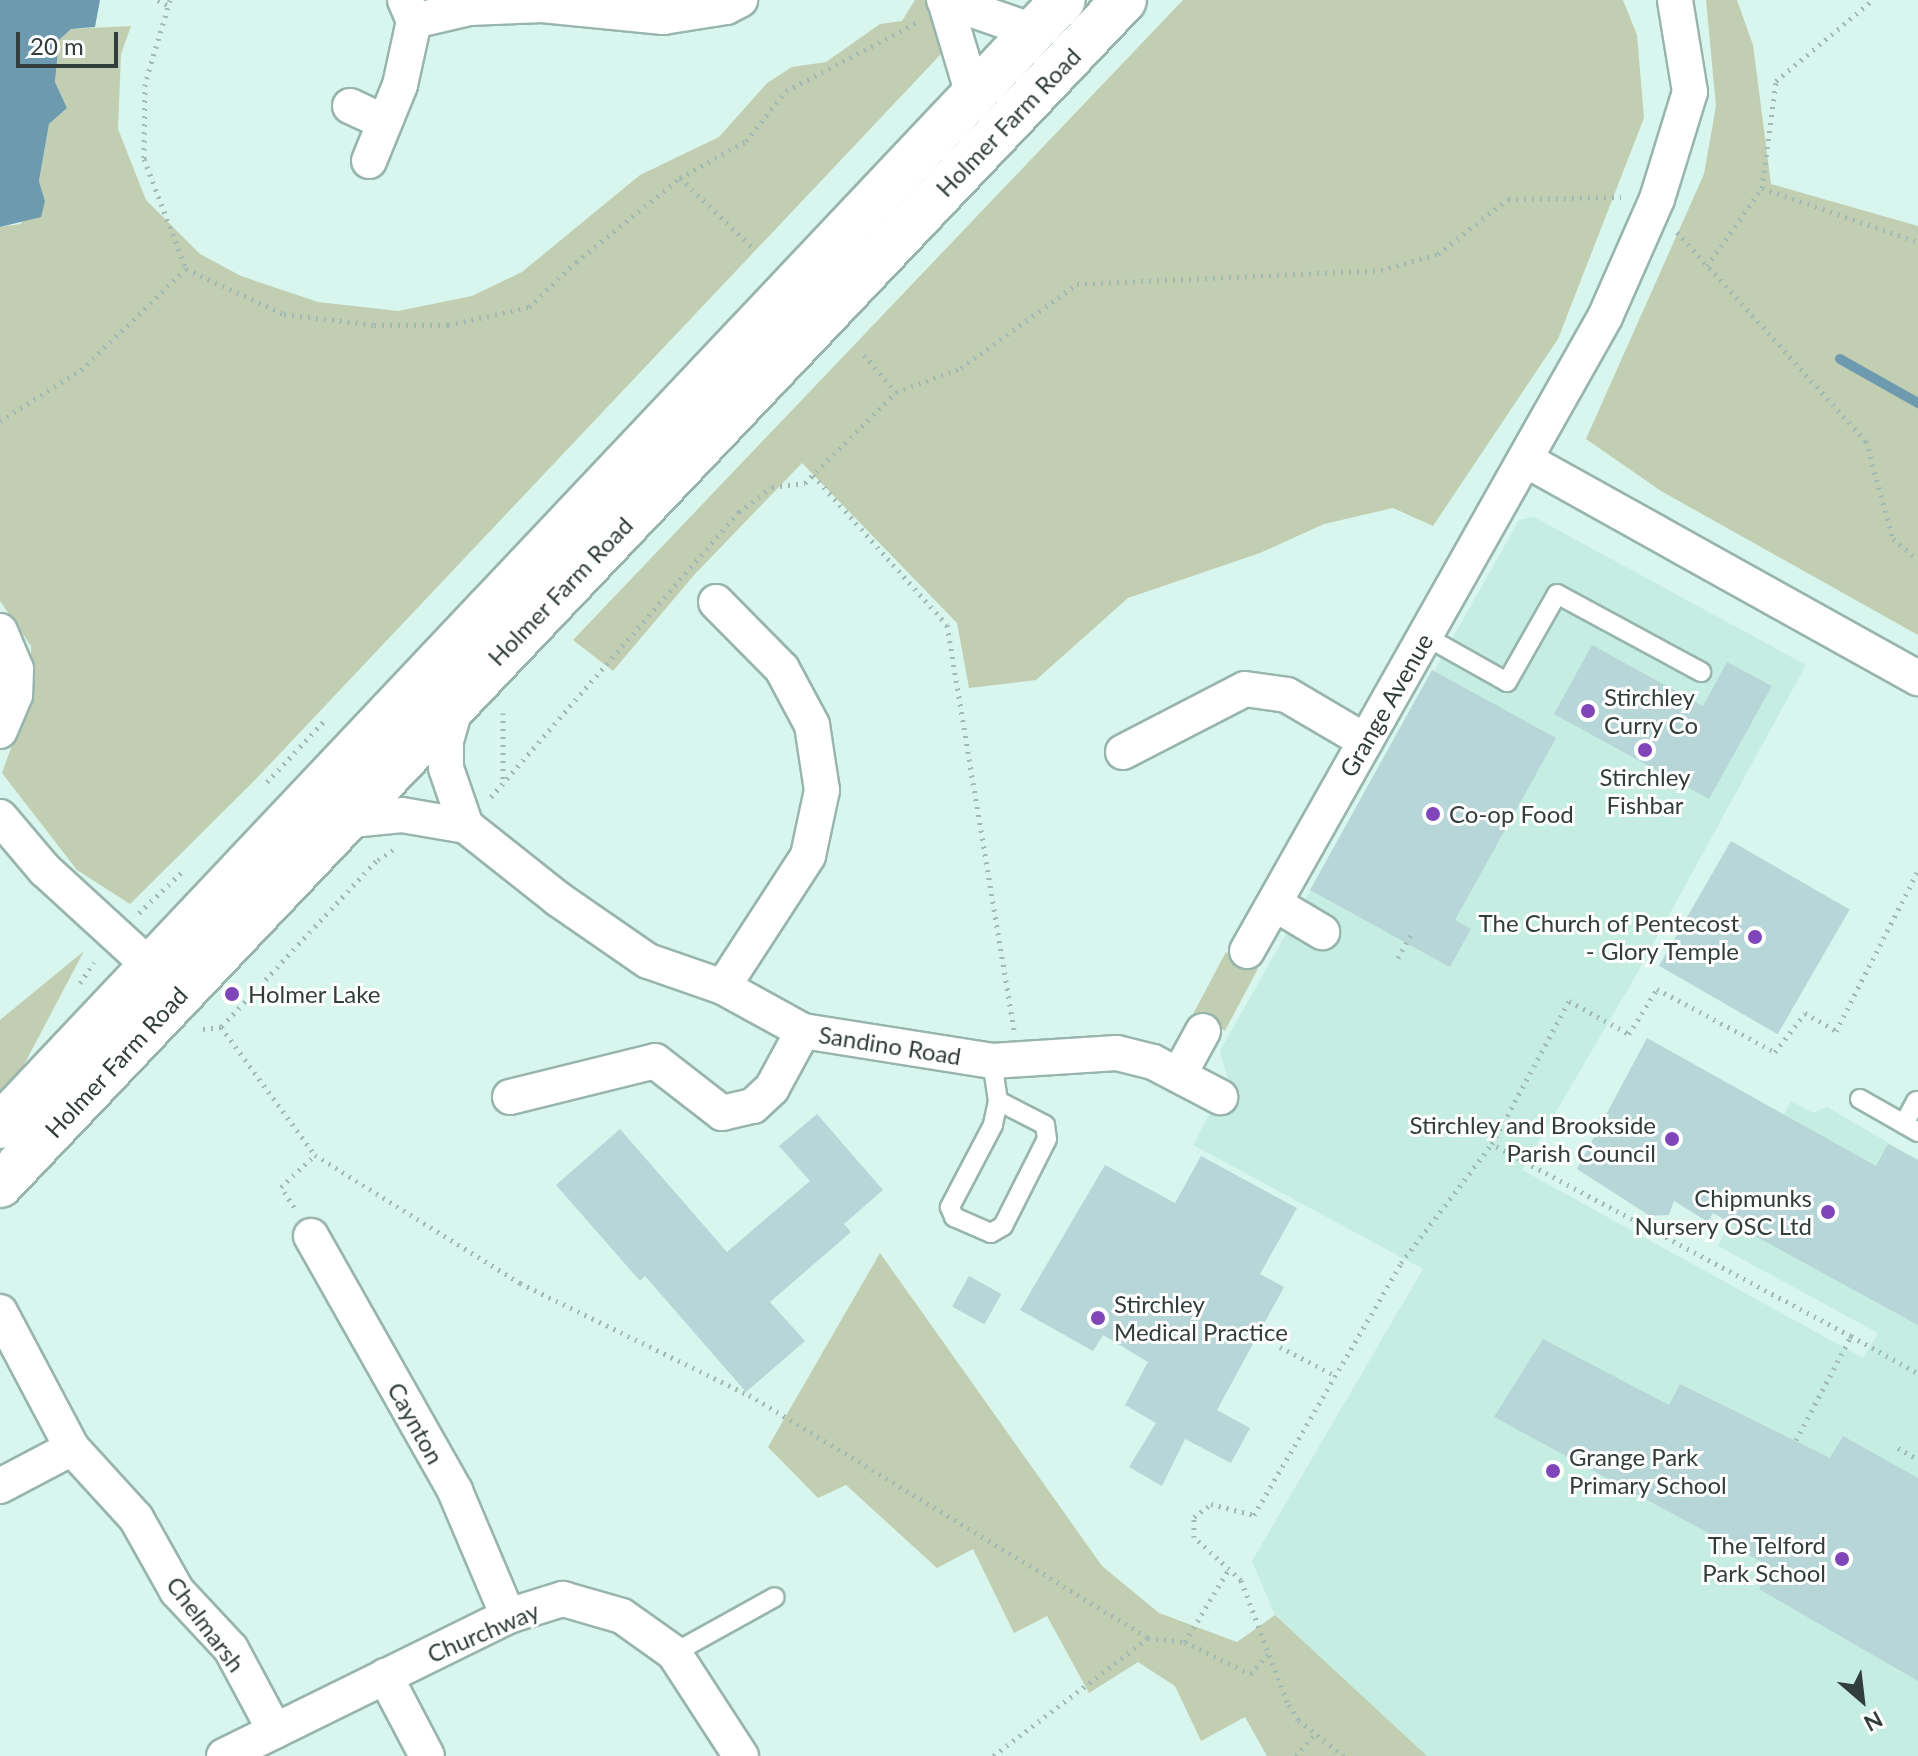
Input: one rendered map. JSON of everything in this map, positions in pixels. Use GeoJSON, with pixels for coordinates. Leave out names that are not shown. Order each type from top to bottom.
{"type":"FeatureCollection","features":[{"type":"Feature","properties":{"kind":"street"},"geometry":{"type":"LineString","coordinates":[[369,161],[385,122],[409,11],[542,5],[663,17],[726,7],[740,0]]}},
{"type":"Feature","properties":{"kind":"street","name":"Holmer Farm Road"},"geometry":{"type":"LineString","coordinates":[[0,1126],[153,969],[1063,0]]}},
{"type":"Feature","properties":{"kind":"street","name":"Holmer Farm Road"},"geometry":{"type":"LineString","coordinates":[[0,1185],[341,821],[1124,0]]}},
{"type":"Feature","properties":{"kind":"street","name":"Grange Avenue"},"geometry":{"type":"LineString","coordinates":[[1247,951],[1664,212],[1690,92],[1675,0]]}},
{"type":"Feature","properties":{"kind":"street"},"geometry":{"type":"LineString","coordinates":[[939,6],[1033,31]]}},
{"type":"Feature","properties":{"kind":"street"},"geometry":{"type":"LineString","coordinates":[[939,6],[973,95]]}},
{"type":"Feature","properties":{"kind":"street"},"geometry":{"type":"LineString","coordinates":[[350,106],[385,122]]}},
{"type":"Feature","properties":{"kind":"street"},"geometry":{"type":"LineString","coordinates":[[1526,460],[1918,678]]}},
{"type":"Feature","properties":{"kind":"street"},"geometry":{"type":"LineString","coordinates":[[716,602],[782,669],[812,725],[822,790],[808,856],[723,987]]}},
{"type":"Feature","properties":{"kind":"street"},"geometry":{"type":"LineString","coordinates":[[0,631],[16,669],[15,695],[0,731]]}},
{"type":"Feature","properties":{"kind":"street"},"geometry":{"type":"LineString","coordinates":[[1123,752],[1245,689],[1287,695],[1365,741]]}},
{"type":"Feature","properties":{"kind":"street"},"geometry":{"type":"LineString","coordinates":[[458,698],[446,741],[446,768],[466,826]]}},
{"type":"Feature","properties":{"kind":"street","name":"Sandino Road"},"geometry":{"type":"LineString","coordinates":[[341,821],[402,815],[466,826],[558,899],[648,961],[723,987],[803,1031],[1004,1050],[1117,1053],[1179,1075],[1220,1097]]}},
{"type":"Feature","properties":{"kind":"street"},"geometry":{"type":"LineString","coordinates":[[0,817],[45,870],[153,969]]}},
{"type":"Feature","properties":{"kind":"street"},"geometry":{"type":"LineString","coordinates":[[1275,904],[1322,932]]}},
{"type":"Feature","properties":{"kind":"street"},"geometry":{"type":"LineString","coordinates":[[510,1097],[655,1061],[722,1113],[753,1106],[772,1088],[803,1031]]}},
{"type":"Feature","properties":{"kind":"street"},"geometry":{"type":"LineString","coordinates":[[1179,1075],[1203,1031]]}},
{"type":"Feature","properties":{"kind":"street","name":"Caynton"},"geometry":{"type":"LineString","coordinates":[[311,1236],[455,1491],[508,1616]]}},
{"type":"Feature","properties":{"kind":"street","name":"Chelmarsh"},"geometry":{"type":"LineString","coordinates":[[0,1312],[13,1367],[72,1448],[136,1518],[177,1591],[231,1649],[275,1731]]}},
{"type":"Feature","properties":{"kind":"street"},"geometry":{"type":"LineString","coordinates":[[0,1486],[72,1448]]}},
{"type":"Feature","properties":{"kind":"street","name":"Churchway"},"geometry":{"type":"LineString","coordinates":[[224,1756],[508,1616],[563,1599],[622,1616],[674,1653],[741,1756]]}},
{"type":"Feature","properties":{"kind":"street"},"geometry":{"type":"LineString","coordinates":[[385,1676],[427,1756]]}},
{"type":"Feature","properties":{"kind":"lane"},"geometry":{"type":"LineString","coordinates":[[1425,636],[1507,682],[1557,594],[1701,672]]}},
{"type":"Feature","properties":{"kind":"lane"},"geometry":{"type":"LineString","coordinates":[[998,1101],[1045,1125],[1047,1139],[1003,1226],[991,1233],[954,1217],[950,1207],[983,1147],[998,1101],[1004,1050]]}},
{"type":"Feature","properties":{"kind":"lane"},"geometry":{"type":"LineString","coordinates":[[1860,1099],[1911,1128],[1916,1101]]}},
{"type":"Feature","properties":{"kind":"lane"},"geometry":{"type":"LineString","coordinates":[[674,1653],[775,1597]]}},
{"type":"Feature","properties":{"kind":"path"},"geometry":{"type":"LineString","coordinates":[[158,0],[168,3],[145,84],[144,159],[186,269],[284,314],[374,325],[448,325],[529,307],[680,178],[746,141],[786,91],[939,6]]}},
{"type":"Feature","properties":{"kind":"path"},"geometry":{"type":"LineString","coordinates":[[1707,266],[1762,188],[1776,81],[1873,0]]}},
{"type":"Feature","properties":{"kind":"path"},"geometry":{"type":"LineString","coordinates":[[680,178],[754,249]]}},
{"type":"Feature","properties":{"kind":"path"},"geometry":{"type":"LineString","coordinates":[[1762,188],[1918,242]]}},
{"type":"Feature","properties":{"kind":"path"},"geometry":{"type":"LineString","coordinates":[[502,783],[739,512],[772,487],[805,483],[896,392],[961,368],[1077,284],[1381,270],[1438,254],[1508,199],[1664,212],[1707,266],[1866,441],[1893,539],[1918,559]]}},
{"type":"Feature","properties":{"kind":"path"},"geometry":{"type":"LineString","coordinates":[[1,422],[81,370],[186,269]]}},
{"type":"Feature","properties":{"kind":"path"},"geometry":{"type":"LineString","coordinates":[[864,355],[896,392]]}},
{"type":"Feature","properties":{"kind":"path"},"geometry":{"type":"LineString","coordinates":[[813,475],[947,625],[1004,1050]]}},
{"type":"Feature","properties":{"kind":"path"},"geometry":{"type":"LineString","coordinates":[[399,847],[376,861],[221,1027],[315,1155],[520,1283],[749,1395],[1148,1638],[1185,1642],[1251,1674],[1268,1654]]}},
{"type":"Feature","properties":{"kind":"path"},"geometry":{"type":"LineString","coordinates":[[1344,1756],[1315,1733],[1287,1702],[1241,1580],[1194,1537],[1194,1517],[1211,1504],[1254,1515],[1332,1374],[1401,1263],[1492,1144],[1569,1001],[1629,1034],[1657,989],[1775,1052],[1805,1013],[1836,1031],[1918,871]]}},
{"type":"Feature","properties":{"kind":"path"},"geometry":{"type":"LineString","coordinates":[[1398,958],[1411,935]]}},
{"type":"Feature","properties":{"kind":"path"},"geometry":{"type":"LineString","coordinates":[[1492,1144],[1918,1373]]}},
{"type":"Feature","properties":{"kind":"path"},"geometry":{"type":"LineString","coordinates":[[311,1236],[281,1187],[315,1155]]}},
{"type":"Feature","properties":{"kind":"path"},"geometry":{"type":"LineString","coordinates":[[1796,1440],[1851,1336]]}},
{"type":"Feature","properties":{"kind":"path"},"geometry":{"type":"LineString","coordinates":[[1280,1347],[1332,1374]]}},
{"type":"Feature","properties":{"kind":"path"},"geometry":{"type":"LineString","coordinates":[[1898,1448],[1918,1459]]}},
{"type":"Feature","properties":{"kind":"path"},"geometry":{"type":"LineString","coordinates":[[1185,1642],[1230,1567]]}},
{"type":"Feature","properties":{"kind":"path"},"geometry":{"type":"LineString","coordinates":[[993,1756],[1148,1638]]}},
{"type":"Feature","properties":{"kind":"path"},"geometry":{"type":"LineString","coordinates":[[1296,1756],[1315,1733]]}},
{"type":"Feature","properties":{"kind":"shaded area"},"geometry":{"type":"Polygon","coordinates":[[[915,0],[992,0],[253,782],[130,904],[77,870],[2,773],[31,693],[31,646],[0,601],[0,227],[20,224],[45,201],[39,181],[49,124],[67,108],[55,82],[59,40],[71,29],[131,26],[121,54],[118,129],[146,200],[200,254],[241,276],[318,302],[398,311],[472,296],[522,272],[640,175],[719,137],[767,83],[792,67],[826,62],[880,24],[902,21],[915,0]]]}},
{"type":"Feature","properties":{"kind":"shaded area"},"geometry":{"type":"Polygon","coordinates":[[[1183,0],[1623,0],[1637,35],[1644,118],[1558,339],[1433,526],[1393,508],[1324,524],[1260,553],[1128,598],[1036,680],[969,688],[957,623],[802,463],[695,574],[613,671],[573,640],[1183,0]]]}},
{"type":"Feature","properties":{"kind":"shaded area"},"geometry":{"type":"Polygon","coordinates":[[[1706,0],[1737,0],[1753,45],[1771,184],[1918,226],[1918,635],[1661,491],[1586,439],[1704,174],[1716,106],[1706,0]]]}},
{"type":"Feature","properties":{"kind":"shaded area"},"geometry":{"type":"Polygon","coordinates":[[[1534,517],[1806,665],[1635,977],[1522,1170],[1863,1358],[1878,1333],[1718,1246],[1791,1101],[1813,1113],[1827,1107],[1918,1160],[1918,1756],[1427,1756],[1275,1615],[1252,1561],[1423,1269],[1193,1145],[1228,1080],[1220,1051],[1519,520],[1534,517]]]}},
{"type":"Feature","properties":{"kind":"shaded area"},"geometry":{"type":"Polygon","coordinates":[[[84,951],[17,1078],[0,1095],[0,1020],[84,951]]]}},
{"type":"Feature","properties":{"kind":"shaded area"},"geometry":{"type":"Polygon","coordinates":[[[1226,952],[1258,969],[1225,1031],[1193,1014],[1226,952]]]}},
{"type":"Feature","properties":{"kind":"shaded area"},"geometry":{"type":"Polygon","coordinates":[[[880,1253],[1102,1566],[1159,1613],[1237,1642],[1275,1615],[1427,1756],[1267,1756],[1245,1717],[1201,1741],[1175,1686],[1138,1662],[1089,1693],[1047,1616],[1014,1633],[973,1549],[937,1568],[846,1485],[818,1498],[768,1447],[880,1253]]]}},
{"type":"Feature","properties":{"kind":"water"},"geometry":{"type":"Polygon","coordinates":[[[0,0],[100,0],[95,27],[71,29],[59,40],[55,82],[67,108],[49,124],[39,181],[45,201],[41,217],[0,227],[0,0]]]}},
{"type":"Feature","properties":{"kind":"building"},"geometry":{"type":"Polygon","coordinates":[[[1592,645],[1703,706],[1727,662],[1772,686],[1709,799],[1554,714],[1592,645]]]}},
{"type":"Feature","properties":{"kind":"building","name":"Co-op Food"},"geometry":{"type":"Polygon","coordinates":[[[1432,670],[1556,738],[1455,920],[1471,929],[1450,967],[1310,890],[1432,670]]]}},
{"type":"Feature","properties":{"kind":"building","name":"The Church of Pentecost - Glory Temple"},"geometry":{"type":"Polygon","coordinates":[[[1731,841],[1850,910],[1778,1034],[1659,966],[1731,841]]]}},
{"type":"Feature","properties":{"kind":"building"},"geometry":{"type":"Polygon","coordinates":[[[1647,1038],[1876,1166],[1888,1144],[1918,1160],[1918,1325],[1713,1213],[1708,1222],[1674,1201],[1669,1215],[1650,1216],[1577,1169],[1647,1038]]]}},
{"type":"Feature","properties":{"kind":"building"},"geometry":{"type":"Polygon","coordinates":[[[817,1114],[883,1190],[844,1224],[851,1232],[770,1302],[805,1341],[746,1392],[645,1276],[640,1281],[556,1185],[620,1129],[727,1252],[810,1181],[779,1146],[817,1114]]]}},
{"type":"Feature","properties":{"kind":"building","name":"Stirchley Medical Practice"},"geometry":{"type":"Polygon","coordinates":[[[1201,1156],[1297,1208],[1260,1274],[1284,1287],[1217,1410],[1250,1428],[1231,1463],[1185,1439],[1162,1486],[1129,1467],[1156,1423],[1125,1405],[1148,1362],[1103,1335],[1093,1351],[1020,1310],[1105,1165],[1175,1203],[1201,1156]]]}},
{"type":"Feature","properties":{"kind":"building"},"geometry":{"type":"Polygon","coordinates":[[[969,1276],[1001,1294],[984,1325],[952,1307],[969,1276]]]}},
{"type":"Feature","properties":{"kind":"building"},"geometry":{"type":"Polygon","coordinates":[[[1543,1339],[1669,1405],[1680,1384],[1830,1458],[1843,1436],[1918,1478],[1918,1681],[1759,1589],[1771,1567],[1494,1417],[1543,1339]]]}},
{"type":"Feature","properties":{"kind":"waterway"},"geometry":{"type":"LineString","coordinates":[[1840,359],[1918,403]]}},
{"type":"Feature","properties":{"kind":"place","name":"Stirchley Curry Co"},"geometry":{"type":"Point","coordinates":[1588,711]}},
{"type":"Feature","properties":{"kind":"place","name":"Stirchley Fishbar"},"geometry":{"type":"Point","coordinates":[1645,750]}},
{"type":"Feature","properties":{"kind":"place","name":"Co-op Food"},"geometry":{"type":"Point","coordinates":[1433,814]}},
{"type":"Feature","properties":{"kind":"place","name":"The Church of Pentecost - Glory Temple"},"geometry":{"type":"Point","coordinates":[1755,937]}},
{"type":"Feature","properties":{"kind":"place","name":"Holmer Lake"},"geometry":{"type":"Point","coordinates":[232,994]}},
{"type":"Feature","properties":{"kind":"place","name":"Stirchley and Brookside Parish Council"},"geometry":{"type":"Point","coordinates":[1672,1139]}},
{"type":"Feature","properties":{"kind":"place","name":"Chipmunks Nursery OSC Ltd"},"geometry":{"type":"Point","coordinates":[1828,1212]}},
{"type":"Feature","properties":{"kind":"place","name":"Stirchley Medical Practice"},"geometry":{"type":"Point","coordinates":[1098,1318]}},
{"type":"Feature","properties":{"kind":"place","name":"Grange Park Primary School"},"geometry":{"type":"Point","coordinates":[1553,1471]}},
{"type":"Feature","properties":{"kind":"place","name":"The Telford Park School"},"geometry":{"type":"Point","coordinates":[1842,1559]}}]}
